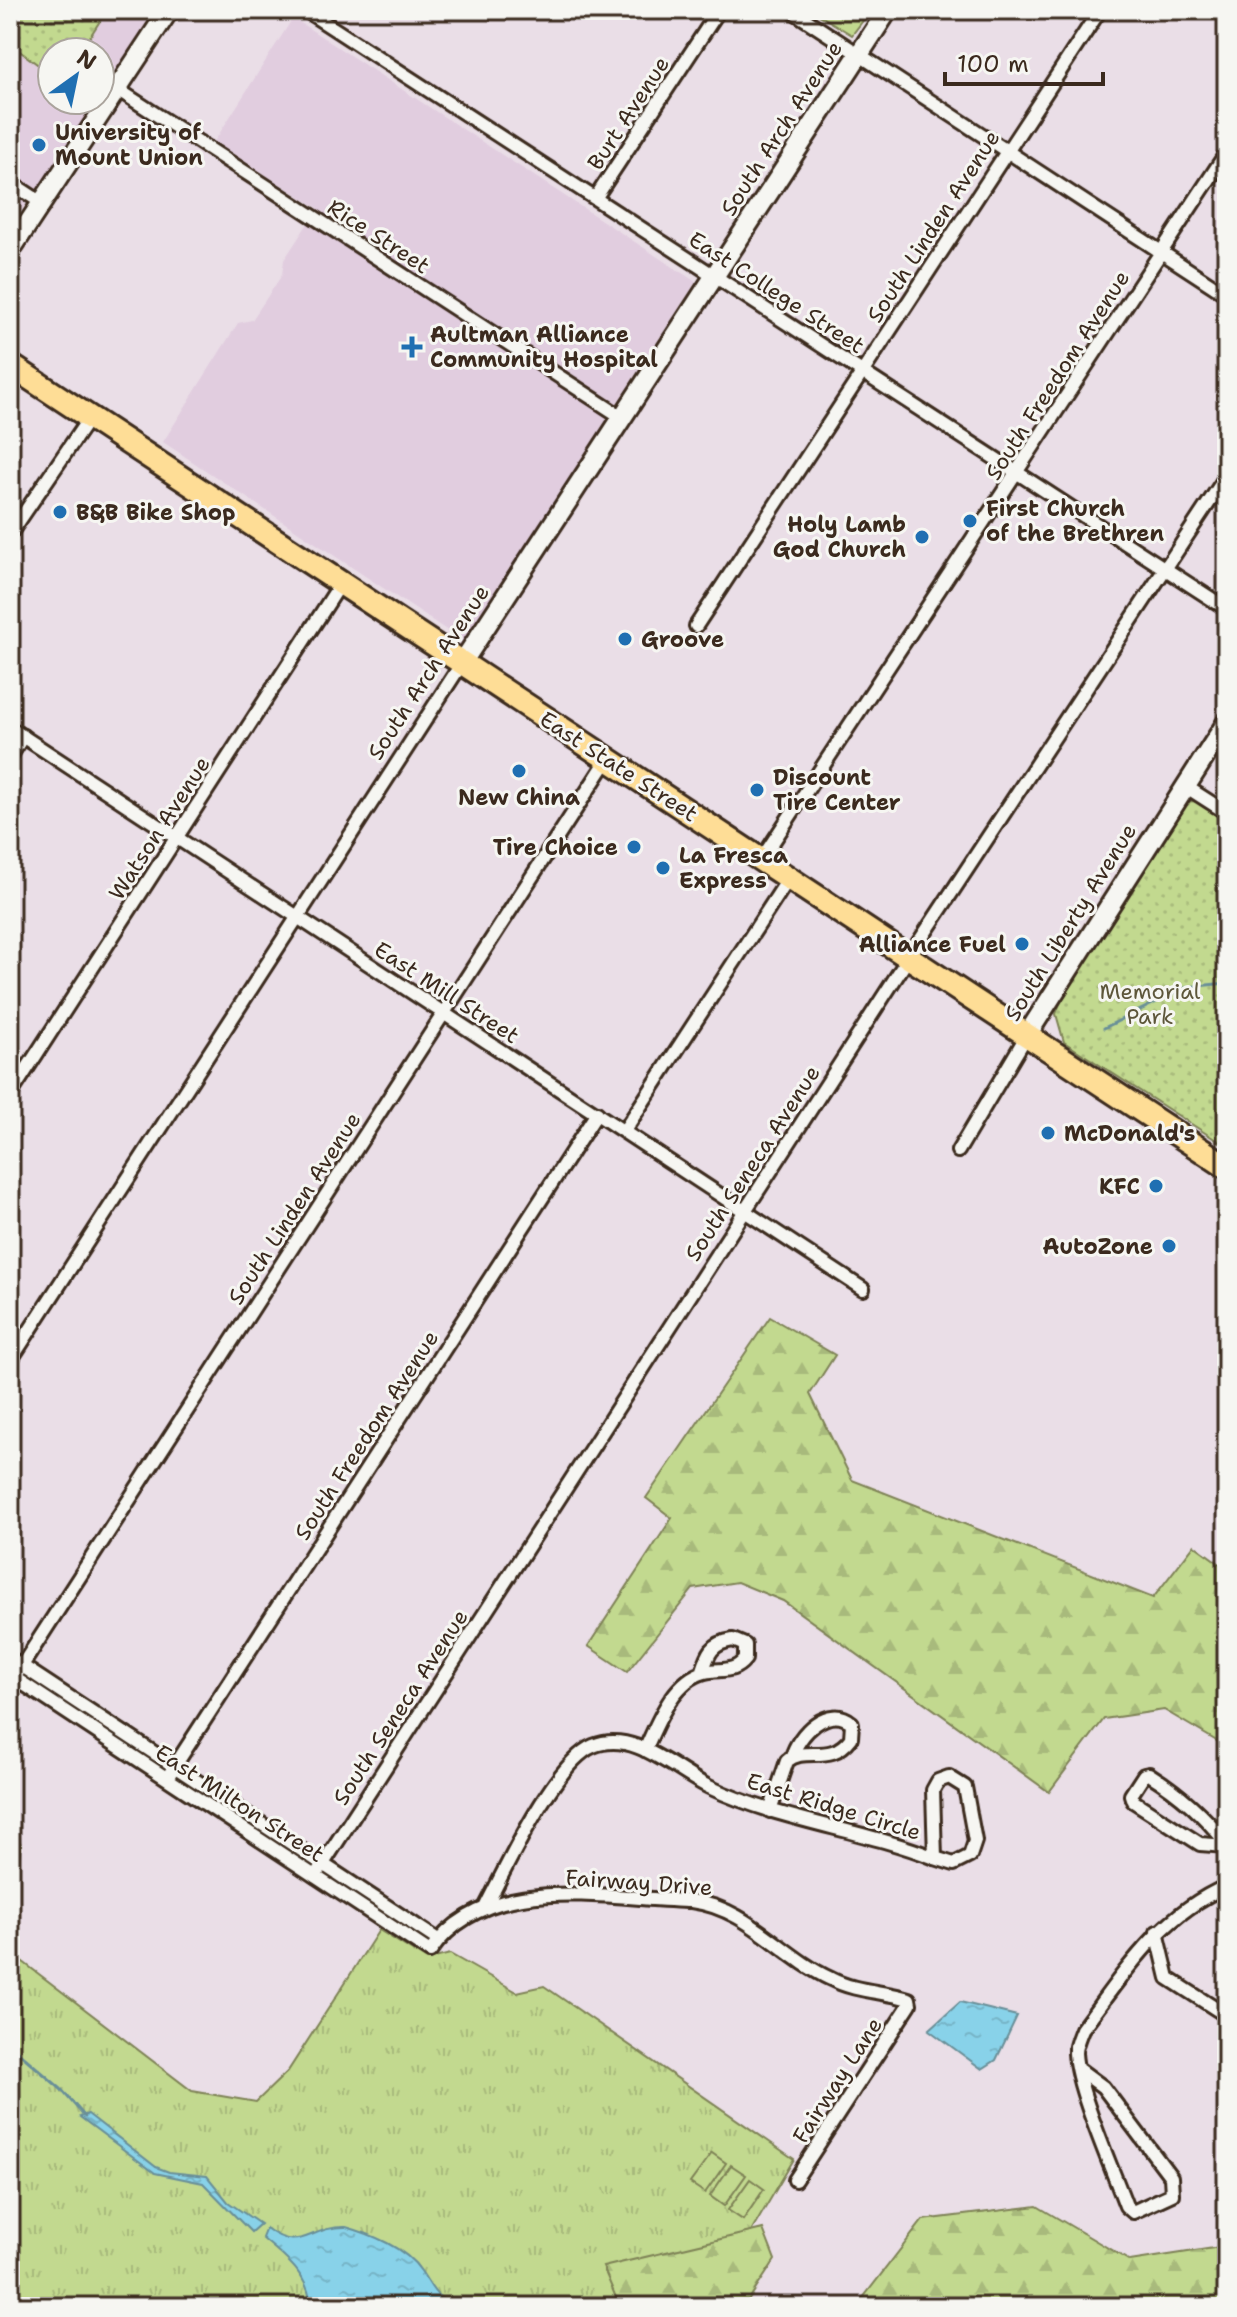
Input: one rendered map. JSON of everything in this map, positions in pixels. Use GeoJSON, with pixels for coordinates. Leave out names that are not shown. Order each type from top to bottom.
{"type":"FeatureCollection","features":[{"type":"Feature","properties":{"kind":"highway","name":"East State Street"},"geometry":{"type":"LineString","coordinates":[[10,365],[1227,1167]]}},
{"type":"Feature","properties":{"kind":"street"},"geometry":{"type":"LineString","coordinates":[[10,251],[169,10]]}},
{"type":"Feature","properties":{"kind":"street","name":"East College Street"},"geometry":{"type":"LineString","coordinates":[[305,10],[1227,609]]}},
{"type":"Feature","properties":{"kind":"street","name":"Burt Avenue"},"geometry":{"type":"LineString","coordinates":[[596,197],[719,10]]}},
{"type":"Feature","properties":{"kind":"street"},"geometry":{"type":"LineString","coordinates":[[791,10],[1227,295]]}},
{"type":"Feature","properties":{"kind":"street","name":"South Arch Avenue"},"geometry":{"type":"LineString","coordinates":[[10,1361],[620,416],[888,10]]}},
{"type":"Feature","properties":{"kind":"street","name":"South Linden Avenue"},"geometry":{"type":"LineString","coordinates":[[696,626],[1100,10]]}},
{"type":"Feature","properties":{"kind":"street","name":"Rice Street"},"geometry":{"type":"LineString","coordinates":[[117,89],[620,416]]}},
{"type":"Feature","properties":{"kind":"street","name":"South Freedom Avenue"},"geometry":{"type":"LineString","coordinates":[[761,860],[1227,152]]}},
{"type":"Feature","properties":{"kind":"street"},"geometry":{"type":"LineString","coordinates":[[10,182],[42,203]]}},
{"type":"Feature","properties":{"kind":"street"},"geometry":{"type":"LineString","coordinates":[[10,534],[90,417]]}},
{"type":"Feature","properties":{"kind":"street","name":"South Seneca Avenue"},"geometry":{"type":"LineString","coordinates":[[315,1876],[909,957],[1227,475]]}},
{"type":"Feature","properties":{"kind":"street","name":"Watson Avenue"},"geometry":{"type":"LineString","coordinates":[[10,1095],[341,583]]}},
{"type":"Feature","properties":{"kind":"street","name":"South Liberty Avenue"},"geometry":{"type":"LineString","coordinates":[[958,1151],[1027,1035],[1227,722]]}},
{"type":"Feature","properties":{"kind":"street","name":"East Mill Street"},"geometry":{"type":"LineString","coordinates":[[10,728],[863,1289]]}},
{"type":"Feature","properties":{"kind":"street"},"geometry":{"type":"LineString","coordinates":[[10,757],[23,736]]}},
{"type":"Feature","properties":{"kind":"street","name":"South Linden Avenue"},"geometry":{"type":"LineString","coordinates":[[12,1676],[608,759]]}},
{"type":"Feature","properties":{"kind":"street"},"geometry":{"type":"LineString","coordinates":[[1185,786],[1227,813]]}},
{"type":"Feature","properties":{"kind":"street"},"geometry":{"type":"LineString","coordinates":[[624,1131],[789,878]]}},
{"type":"Feature","properties":{"kind":"street","name":"South Freedom Avenue"},"geometry":{"type":"LineString","coordinates":[[167,1778],[597,1113]]}},
{"type":"Feature","properties":{"kind":"street","name":"East Milton Street"},"geometry":{"type":"LineString","coordinates":[[10,1658],[438,1940],[430,1952],[12,1676]]}},
{"type":"Feature","properties":{"kind":"street"},"geometry":{"type":"LineString","coordinates":[[645,1750],[664,1709],[702,1673]]}},
{"type":"Feature","properties":{"kind":"street"},"geometry":{"type":"LineString","coordinates":[[88,1726],[96,1714]]}},
{"type":"Feature","properties":{"kind":"street"},"geometry":{"type":"LineString","coordinates":[[770,1811],[784,1768],[805,1734],[821,1720],[837,1716],[852,1723],[851,1738],[840,1749],[826,1755],[792,1757]]}},
{"type":"Feature","properties":{"kind":"street","name":"East Ridge Circle"},"geometry":{"type":"LineString","coordinates":[[486,1906],[525,1830],[577,1756],[590,1747],[612,1742],[645,1750],[711,1788],[770,1811],[872,1836],[948,1864],[960,1863],[970,1856],[975,1841],[965,1787],[949,1777],[938,1781],[933,1790],[935,1858]]}},
{"type":"Feature","properties":{"kind":"street"},"geometry":{"type":"LineString","coordinates":[[1149,1774],[1178,1792],[1201,1811],[1227,1845],[1200,1844],[1133,1801],[1131,1795],[1144,1775],[1149,1774]]}},
{"type":"Feature","properties":{"kind":"street"},"geometry":{"type":"LineString","coordinates":[[1080,2070],[1103,2087],[1171,2177],[1172,2194],[1129,2210],[1100,2138],[1080,2070],[1075,2053],[1082,2029],[1157,1932],[1182,1910],[1227,1886]]}},
{"type":"Feature","properties":{"kind":"street","name":"Fairway Drive"},"geometry":{"type":"LineString","coordinates":[[486,1906],[533,1897],[703,1903],[740,1916],[832,1980],[910,2000]]}},
{"type":"Feature","properties":{"kind":"street"},"geometry":{"type":"LineString","coordinates":[[370,1912],[378,1900]]}},
{"type":"Feature","properties":{"kind":"street"},"geometry":{"type":"LineString","coordinates":[[438,1940],[446,1930],[486,1906]]}},
{"type":"Feature","properties":{"kind":"street"},"geometry":{"type":"LineString","coordinates":[[1157,1932],[1168,1978],[1225,2011]]}},
{"type":"Feature","properties":{"kind":"street","name":"Fairway Lane"},"geometry":{"type":"LineString","coordinates":[[795,2180],[910,2000]]}},
{"type":"Feature","properties":{"kind":"shaded area","name":"University of Mount Union"},"geometry":{"type":"Polygon","coordinates":[[[10,10],[155,10],[116,70],[116,36],[36,36],[36,116],[86,116],[39,188],[10,224],[10,10]]]}},
{"type":"Feature","properties":{"kind":"shaded area","name":"Aultman Alliance Community Hospital"},"geometry":{"type":"Polygon","coordinates":[[[293,18],[696,282],[463,641],[163,442],[238,323],[252,320],[282,275],[284,260],[318,208],[214,142],[293,18]]]}},
{"type":"Feature","properties":{"kind":"green space"},"geometry":{"type":"Polygon","coordinates":[[[10,10],[107,10],[90,36],[36,36],[36,63],[10,44],[10,10]]]}},
{"type":"Feature","properties":{"kind":"green space"},"geometry":{"type":"Polygon","coordinates":[[[811,10],[871,10],[852,35],[811,10]]]}},
{"type":"Feature","properties":{"kind":"green space","name":"Memorial Park"},"geometry":{"type":"Polygon","coordinates":[[[1195,801],[1227,822],[1227,1147],[1064,1042],[1056,1014],[1063,995],[1185,802],[1195,801]]]}},
{"type":"Feature","properties":{"kind":"green space"},"geometry":{"type":"Polygon","coordinates":[[[770,1317],[835,1355],[810,1394],[852,1480],[1153,1598],[1194,1545],[1227,1569],[1227,1747],[1164,1710],[1104,1719],[1049,1792],[783,1601],[737,1582],[693,1589],[627,1672],[588,1646],[672,1518],[646,1498],[770,1317]]]}},
{"type":"Feature","properties":{"kind":"green space"},"geometry":{"type":"Polygon","coordinates":[[[10,1821],[21,1845],[10,1909],[10,1821]]]}},
{"type":"Feature","properties":{"kind":"green space"},"geometry":{"type":"Polygon","coordinates":[[[379,1930],[427,1960],[450,1954],[517,1992],[544,1986],[794,2159],[751,2232],[698,2307],[10,2307],[10,1952],[192,2091],[256,2102],[288,2071],[379,1930]]]}},
{"type":"Feature","properties":{"kind":"green space"},"geometry":{"type":"Polygon","coordinates":[[[712,2153],[726,2163],[705,2193],[690,2183],[712,2153]]]}},
{"type":"Feature","properties":{"kind":"green space"},"geometry":{"type":"Polygon","coordinates":[[[731,2165],[746,2175],[724,2206],[710,2196],[731,2165]]]}},
{"type":"Feature","properties":{"kind":"green space"},"geometry":{"type":"Polygon","coordinates":[[[750,2179],[764,2189],[743,2220],[728,2210],[750,2179]]]}},
{"type":"Feature","properties":{"kind":"green space"},"geometry":{"type":"Polygon","coordinates":[[[1037,2206],[1130,2261],[1227,2246],[1227,2307],[856,2307],[923,2220],[1037,2206]]]}},
{"type":"Feature","properties":{"kind":"green space"},"geometry":{"type":"Polygon","coordinates":[[[763,2229],[775,2260],[744,2307],[620,2307],[603,2267],[763,2229]]]}},
{"type":"Feature","properties":{"kind":"water"},"geometry":{"type":"Polygon","coordinates":[[[960,2002],[1017,2016],[996,2060],[982,2069],[929,2030],[960,2002]]]}},
{"type":"Feature","properties":{"kind":"water"},"geometry":{"type":"Polygon","coordinates":[[[88,2114],[156,2167],[169,2172],[207,2176],[228,2202],[260,2224],[251,2232],[203,2183],[155,2173],[80,2117],[88,2114]]]}},
{"type":"Feature","properties":{"kind":"water"},"geometry":{"type":"Polygon","coordinates":[[[346,2227],[377,2238],[406,2255],[436,2294],[461,2307],[311,2307],[301,2276],[262,2238],[266,2228],[278,2236],[297,2239],[346,2227]]]}},
{"type":"Feature","properties":{"kind":"waterway"},"geometry":{"type":"LineString","coordinates":[[1104,1028],[1187,987],[1227,983]]}},
{"type":"Feature","properties":{"kind":"waterway"},"geometry":{"type":"LineString","coordinates":[[10,2045],[61,2089],[85,2117]]}},
{"type":"Feature","properties":{"kind":"place","name":"University of Mount Union"},"geometry":{"type":"Point","coordinates":[39,145]}},
{"type":"Feature","properties":{"kind":"place","name":"Aultman Alliance Community Hospital"},"geometry":{"type":"Point","coordinates":[412,347]}},
{"type":"Feature","properties":{"kind":"place","name":"B&B Bike Shop"},"geometry":{"type":"Point","coordinates":[60,512]}},
{"type":"Feature","properties":{"kind":"place","name":"First Church of the Brethren"},"geometry":{"type":"Point","coordinates":[970,521]}},
{"type":"Feature","properties":{"kind":"place","name":"Holy Lamb God Church"},"geometry":{"type":"Point","coordinates":[922,537]}},
{"type":"Feature","properties":{"kind":"place","name":"Groove"},"geometry":{"type":"Point","coordinates":[625,639]}},
{"type":"Feature","properties":{"kind":"place","name":"New China"},"geometry":{"type":"Point","coordinates":[519,771]}},
{"type":"Feature","properties":{"kind":"place","name":"Discount Tire Center"},"geometry":{"type":"Point","coordinates":[757,790]}},
{"type":"Feature","properties":{"kind":"place","name":"Tire Choice"},"geometry":{"type":"Point","coordinates":[634,847]}},
{"type":"Feature","properties":{"kind":"place","name":"La Fresca Express"},"geometry":{"type":"Point","coordinates":[663,868]}},
{"type":"Feature","properties":{"kind":"place","name":"Alliance Fuel"},"geometry":{"type":"Point","coordinates":[1022,944]}},
{"type":"Feature","properties":{"kind":"place","name":"McDonald's"},"geometry":{"type":"Point","coordinates":[1048,1133]}},
{"type":"Feature","properties":{"kind":"place","name":"KFC"},"geometry":{"type":"Point","coordinates":[1156,1186]}},
{"type":"Feature","properties":{"kind":"place","name":"AutoZone"},"geometry":{"type":"Point","coordinates":[1169,1246]}}]}
